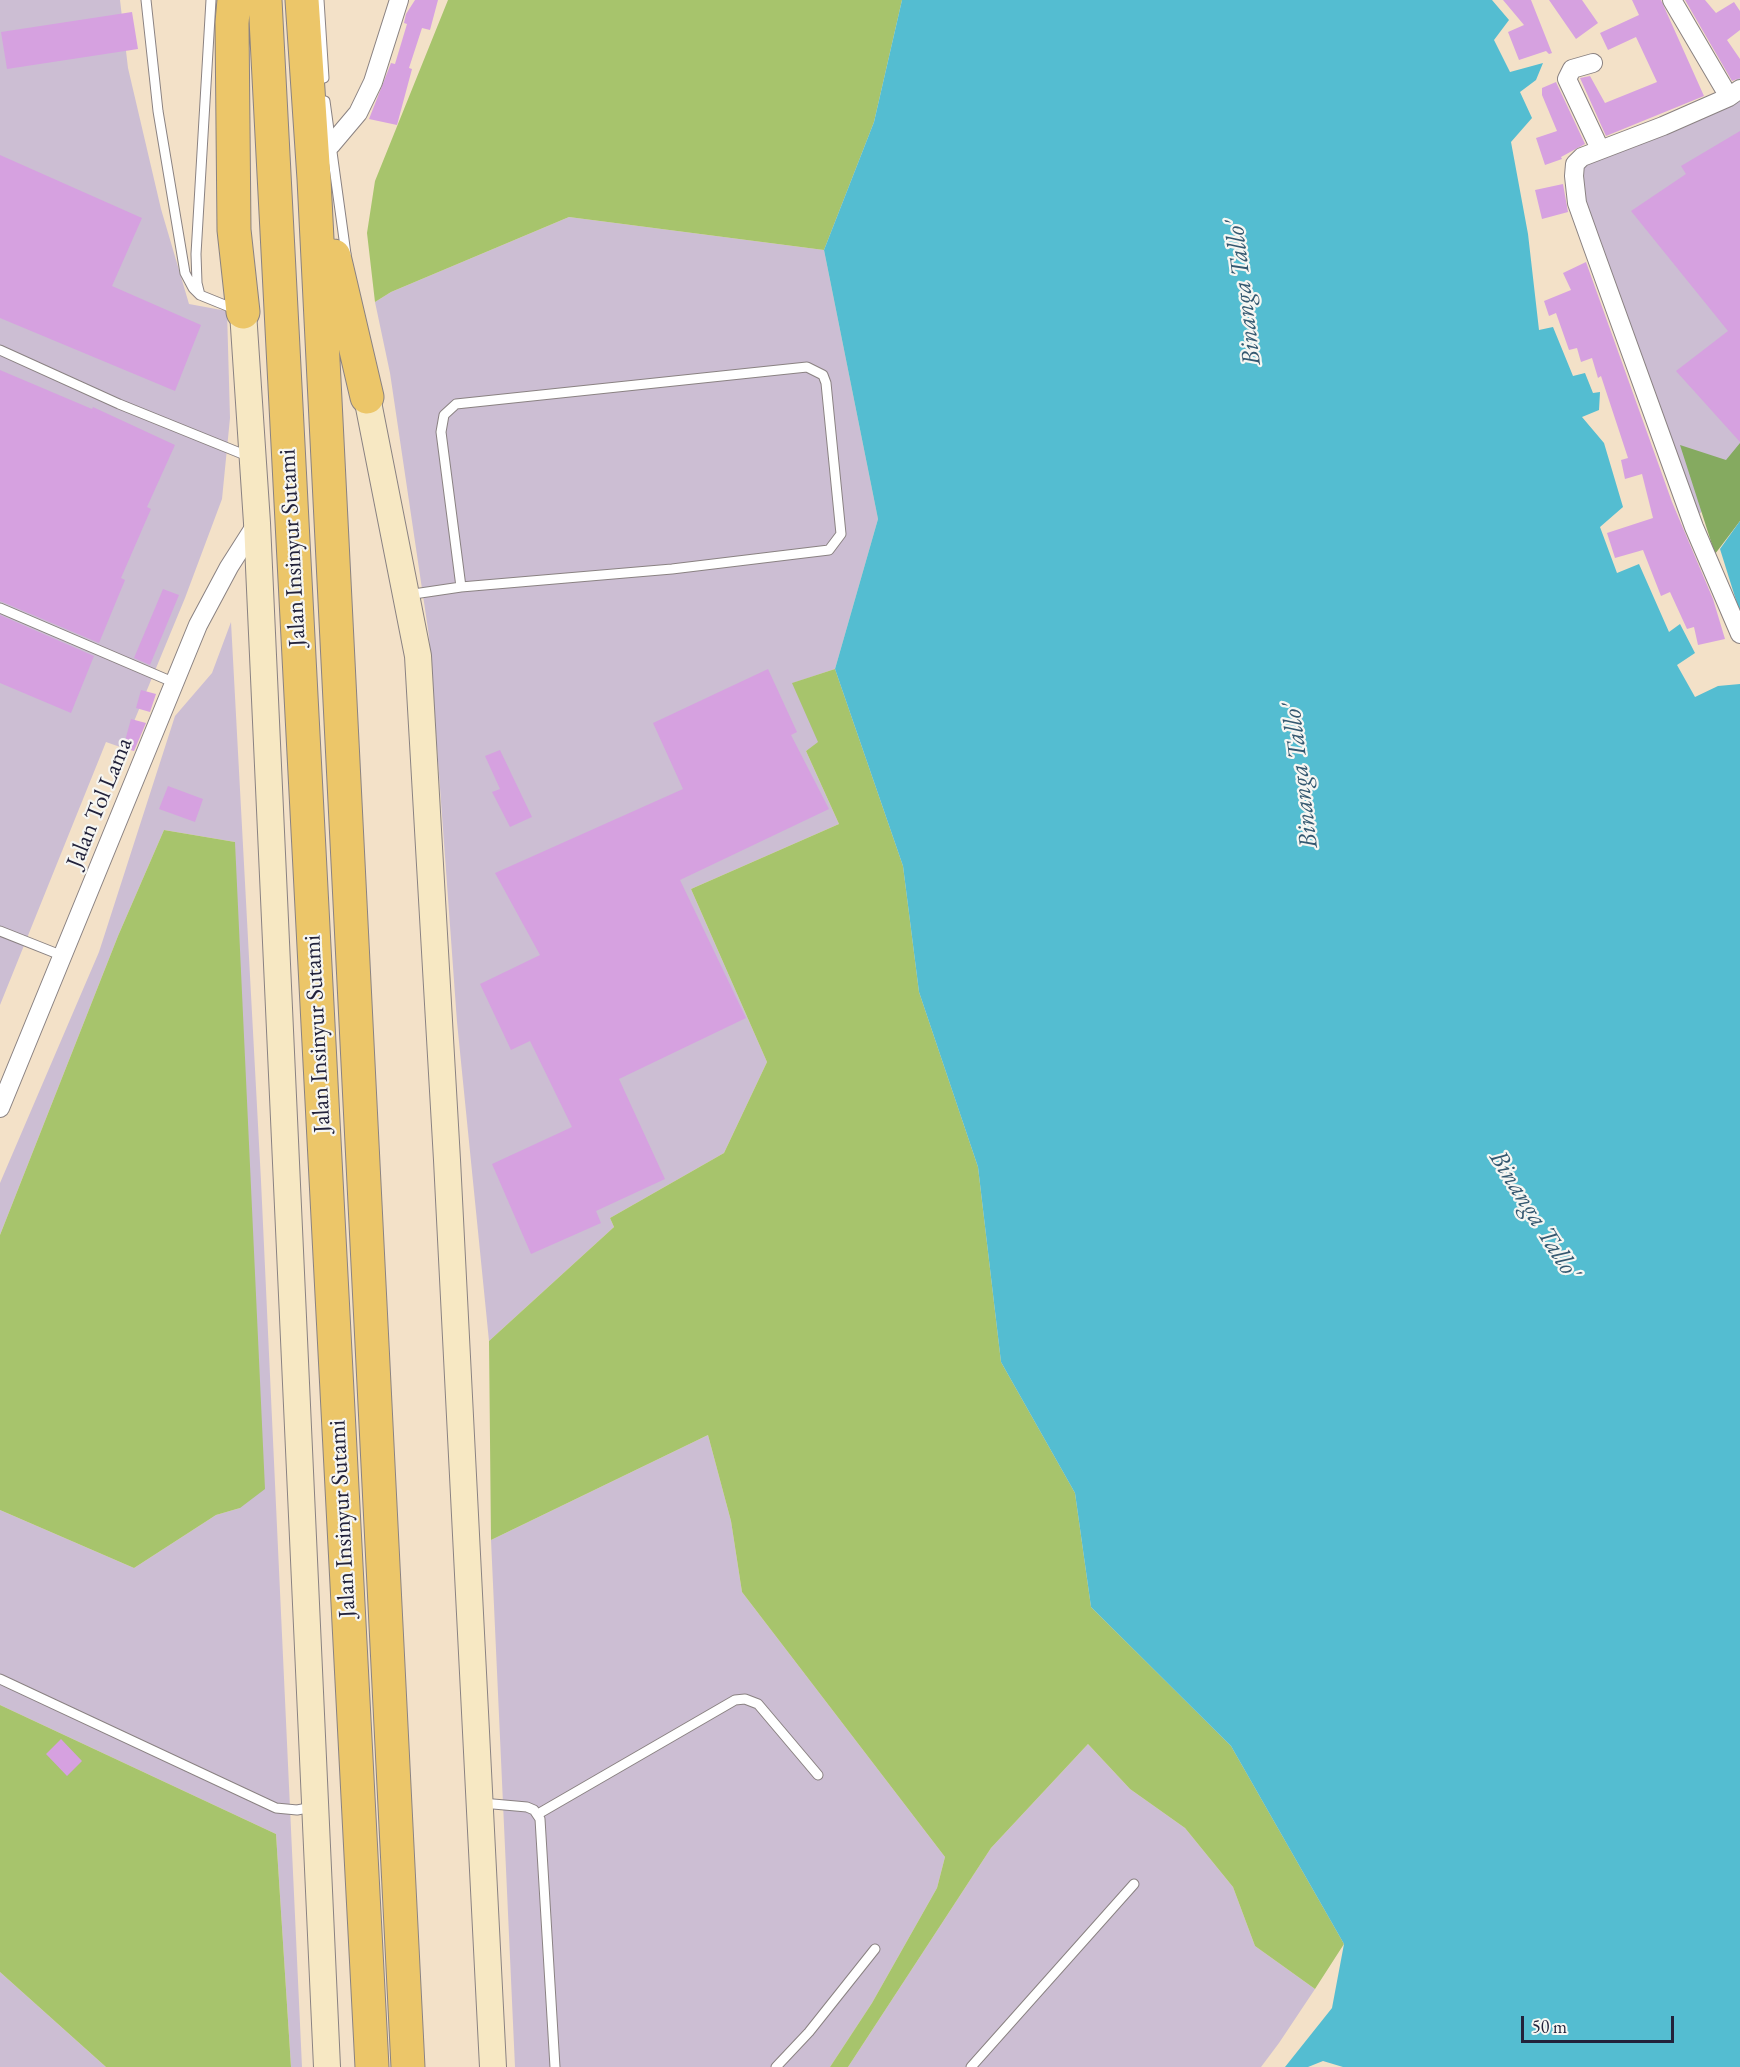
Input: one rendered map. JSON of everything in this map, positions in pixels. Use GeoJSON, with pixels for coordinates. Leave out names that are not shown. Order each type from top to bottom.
{"type":"FeatureCollection","features":[{"type":"Feature","properties":{"kind":"highway"},"geometry":{"type":"LineString","coordinates":[[234,0],[234,230],[243,312]]}},
{"type":"Feature","properties":{"kind":"highway","name":"Jalan Insinyur Sutami"},"geometry":{"type":"LineString","coordinates":[[265,0],[372,2067]]}},
{"type":"Feature","properties":{"kind":"highway","name":"Jalan Insinyur Sutami"},"geometry":{"type":"LineString","coordinates":[[302,0],[319,158],[408,2067]]}},
{"type":"Feature","properties":{"kind":"highway"},"geometry":{"type":"LineString","coordinates":[[319,158],[367,398]]}},
{"type":"Feature","properties":{"kind":"street"},"geometry":{"type":"LineString","coordinates":[[319,158],[353,120],[368,94],[399,0]]}},
{"type":"Feature","properties":{"kind":"street"},"geometry":{"type":"LineString","coordinates":[[1672,0],[1734,93],[1582,156],[1575,164],[1577,203],[1694,527],[1740,634]]}},
{"type":"Feature","properties":{"kind":"street"},"geometry":{"type":"LineString","coordinates":[[1593,63],[1574,68],[1567,79],[1600,149]]}},
{"type":"Feature","properties":{"kind":"street"},"geometry":{"type":"LineString","coordinates":[[243,312],[257,523],[327,2067]]}},
{"type":"Feature","properties":{"kind":"street"},"geometry":{"type":"LineString","coordinates":[[367,398],[417,656],[447,1160],[493,2067]]}},
{"type":"Feature","properties":{"kind":"street","name":"Jalan Tol Lama"},"geometry":{"type":"LineString","coordinates":[[0,1108],[198,625],[213,594],[257,523]]}},
{"type":"Feature","properties":{"kind":"lane"},"geometry":{"type":"LineString","coordinates":[[146,0],[158,111],[185,273],[193,288],[200,295],[243,312]]}},
{"type":"Feature","properties":{"kind":"lane"},"geometry":{"type":"LineString","coordinates":[[200,295],[197,283],[196,254],[211,0]]}},
{"type":"Feature","properties":{"kind":"lane"},"geometry":{"type":"LineString","coordinates":[[319,0],[326,111],[319,158],[347,260]]}},
{"type":"Feature","properties":{"kind":"lane"},"geometry":{"type":"LineString","coordinates":[[349,270],[367,398]]}},
{"type":"Feature","properties":{"kind":"lane"},"geometry":{"type":"LineString","coordinates":[[0,350],[119,404],[252,458]]}},
{"type":"Feature","properties":{"kind":"lane"},"geometry":{"type":"LineString","coordinates":[[404,596],[461,587],[672,569],[829,550],[841,534],[826,383],[822,375],[807,367],[456,404],[444,415],[441,432],[461,587]]}},
{"type":"Feature","properties":{"kind":"lane"},"geometry":{"type":"LineString","coordinates":[[0,608],[175,683]]}},
{"type":"Feature","properties":{"kind":"lane"},"geometry":{"type":"LineString","coordinates":[[0,931],[63,956]]}},
{"type":"Feature","properties":{"kind":"lane"},"geometry":{"type":"LineString","coordinates":[[0,1679],[276,1808],[297,1810],[315,1806]]}},
{"type":"Feature","properties":{"kind":"lane"},"geometry":{"type":"LineString","coordinates":[[538,1814],[735,1700],[745,1699],[758,1704],[818,1775]]}},
{"type":"Feature","properties":{"kind":"lane"},"geometry":{"type":"LineString","coordinates":[[479,1803],[527,1807],[538,1814]]}},
{"type":"Feature","properties":{"kind":"lane"},"geometry":{"type":"LineString","coordinates":[[538,1814],[555,2067]]}},
{"type":"Feature","properties":{"kind":"lane"},"geometry":{"type":"LineString","coordinates":[[971,2067],[1134,1884]]}},
{"type":"Feature","properties":{"kind":"lane"},"geometry":{"type":"LineString","coordinates":[[776,2067],[809,2032],[876,1949]]}},
{"type":"Feature","properties":{"kind":"shaded area"},"geometry":{"type":"Polygon","coordinates":[[[0,0],[120,0],[128,68],[161,209],[189,304],[227,311],[230,418],[222,499],[185,598],[123,748],[106,742],[0,1005],[0,0]]]}},
{"type":"Feature","properties":{"kind":"shaded area"},"geometry":{"type":"Polygon","coordinates":[[[1740,77],[1740,478],[1690,522],[1570,159],[1715,96],[1740,77]]]}},
{"type":"Feature","properties":{"kind":"shaded area"},"geometry":{"type":"Polygon","coordinates":[[[569,217],[824,250],[878,519],[835,669],[793,683],[819,742],[806,751],[839,824],[691,889],[767,1062],[724,1153],[610,1218],[614,1227],[489,1341],[457,1022],[429,636],[390,373],[375,302],[391,292],[569,217]]]}},
{"type":"Feature","properties":{"kind":"shaded area"},"geometry":{"type":"Polygon","coordinates":[[[231,622],[261,1181],[302,2067],[291,2067],[276,1834],[0,1705],[0,1510],[134,1568],[216,1515],[240,1508],[235,842],[164,830],[118,936],[0,1235],[0,1183],[99,952],[175,716],[212,673],[231,622]]]}},
{"type":"Feature","properties":{"kind":"shaded area"},"geometry":{"type":"Polygon","coordinates":[[[708,1435],[731,1521],[742,1592],[945,1857],[937,1888],[872,2003],[830,2067],[515,2067],[491,1540],[708,1435]]]}},
{"type":"Feature","properties":{"kind":"shaded area"},"geometry":{"type":"Polygon","coordinates":[[[1088,1744],[1130,1789],[1185,1828],[1233,1887],[1255,1946],[1315,1989],[1279,2043],[1261,2067],[848,2067],[991,1848],[1088,1744]]]}},
{"type":"Feature","properties":{"kind":"shaded area"},"geometry":{"type":"Polygon","coordinates":[[[0,1972],[106,2067],[0,2067],[0,1972]]]}},
{"type":"Feature","properties":{"kind":"green space"},"geometry":{"type":"Polygon","coordinates":[[[448,0],[902,0],[874,122],[824,250],[569,217],[391,292],[375,302],[367,233],[375,181],[448,0]]]}},
{"type":"Feature","properties":{"kind":"green space"},"geometry":{"type":"Polygon","coordinates":[[[1740,443],[1740,521],[1715,554],[1680,445],[1726,460],[1740,443]]]}},
{"type":"Feature","properties":{"kind":"green space"},"geometry":{"type":"Polygon","coordinates":[[[835,669],[903,866],[919,992],[978,1167],[1001,1362],[1075,1493],[1091,1607],[1231,1746],[1344,1944],[1315,1989],[1255,1946],[1233,1887],[1185,1828],[1130,1789],[1088,1744],[991,1848],[848,2067],[830,2067],[872,2003],[937,1888],[945,1857],[742,1592],[731,1521],[708,1435],[491,1540],[489,1341],[614,1227],[610,1218],[724,1153],[767,1062],[691,889],[839,824],[806,751],[818,742],[792,683],[835,669]]]}},
{"type":"Feature","properties":{"kind":"green space"},"geometry":{"type":"Polygon","coordinates":[[[164,830],[235,842],[265,1489],[240,1508],[216,1515],[134,1568],[0,1510],[0,1235],[118,936],[164,830]]]}},
{"type":"Feature","properties":{"kind":"green space"},"geometry":{"type":"Polygon","coordinates":[[[0,1705],[276,1834],[291,2067],[106,2067],[0,1972],[0,1705]]]}},
{"type":"Feature","properties":{"kind":"water","name":"Binanga Tallo'"},"geometry":{"type":"Polygon","coordinates":[[[902,0],[1492,0],[1509,20],[1494,40],[1510,72],[1543,63],[1536,80],[1520,92],[1532,118],[1511,142],[1528,234],[1539,330],[1553,327],[1573,376],[1585,373],[1593,393],[1600,392],[1599,410],[1582,417],[1604,443],[1623,507],[1600,527],[1617,573],[1639,564],[1669,632],[1680,624],[1695,653],[1677,665],[1695,697],[1718,686],[1740,684],[1740,2067],[1343,2067],[1323,2061],[1308,2067],[1285,2067],[1332,2008],[1344,1944],[1231,1746],[1091,1607],[1075,1493],[1001,1362],[978,1167],[919,992],[903,866],[835,669],[878,519],[824,250],[874,122],[902,0]]]}},
{"type":"Feature","properties":{"kind":"water"},"geometry":{"type":"Polygon","coordinates":[[[1740,521],[1740,613],[1720,549],[1740,521]]]}},
{"type":"Feature","properties":{"kind":"building"},"geometry":{"type":"Polygon","coordinates":[[[415,0],[438,0],[430,30],[422,28],[409,68],[412,69],[397,125],[369,119],[391,63],[395,64],[407,24],[404,23],[406,14],[415,0]]]}},
{"type":"Feature","properties":{"kind":"building"},"geometry":{"type":"Polygon","coordinates":[[[1503,0],[1531,0],[1552,53],[1549,54],[1546,51],[1519,60],[1508,32],[1524,25],[1503,0]]]}},
{"type":"Feature","properties":{"kind":"building"},"geometry":{"type":"Polygon","coordinates":[[[1549,0],[1582,0],[1598,23],[1576,39],[1549,0]]]}},
{"type":"Feature","properties":{"kind":"building"},"geometry":{"type":"Polygon","coordinates":[[[1632,0],[1661,0],[1704,96],[1606,136],[1580,78],[1590,76],[1605,103],[1657,82],[1636,37],[1608,50],[1600,33],[1639,15],[1632,0]]]}},
{"type":"Feature","properties":{"kind":"building"},"geometry":{"type":"Polygon","coordinates":[[[1685,0],[1705,0],[1716,13],[1734,2],[1740,11],[1740,30],[1727,40],[1740,59],[1740,78],[1732,81],[1685,0]]]}},
{"type":"Feature","properties":{"kind":"building"},"geometry":{"type":"Polygon","coordinates":[[[132,12],[138,49],[7,69],[1,32],[132,12]]]}},
{"type":"Feature","properties":{"kind":"building"},"geometry":{"type":"Polygon","coordinates":[[[1556,82],[1585,144],[1561,157],[1562,159],[1545,165],[1536,138],[1557,131],[1542,95],[1542,88],[1556,82]]]}},
{"type":"Feature","properties":{"kind":"building"},"geometry":{"type":"Polygon","coordinates":[[[1740,131],[1740,442],[1676,371],[1728,331],[1631,211],[1686,174],[1681,166],[1740,131]]]}},
{"type":"Feature","properties":{"kind":"building"},"geometry":{"type":"Polygon","coordinates":[[[0,155],[142,218],[112,286],[201,325],[175,391],[0,318],[0,155]]]}},
{"type":"Feature","properties":{"kind":"building"},"geometry":{"type":"Polygon","coordinates":[[[1563,184],[1568,212],[1542,219],[1535,190],[1563,184]]]}},
{"type":"Feature","properties":{"kind":"building"},"geometry":{"type":"Polygon","coordinates":[[[1586,262],[1672,502],[1713,599],[1725,639],[1698,645],[1694,627],[1687,629],[1670,592],[1661,596],[1643,550],[1615,558],[1607,533],[1653,518],[1642,474],[1625,479],[1621,460],[1628,458],[1601,376],[1598,378],[1592,358],[1581,362],[1577,348],[1569,350],[1556,313],[1549,316],[1544,301],[1571,290],[1563,273],[1586,262]]]}},
{"type":"Feature","properties":{"kind":"building"},"geometry":{"type":"Polygon","coordinates":[[[0,370],[92,409],[93,407],[175,445],[147,507],[151,509],[121,578],[125,580],[99,643],[0,601],[0,370]]]}},
{"type":"Feature","properties":{"kind":"building"},"geometry":{"type":"Polygon","coordinates":[[[163,589],[179,595],[150,665],[134,658],[163,589]]]}},
{"type":"Feature","properties":{"kind":"building"},"geometry":{"type":"Polygon","coordinates":[[[0,615],[94,656],[71,713],[0,683],[0,615]]]}},
{"type":"Feature","properties":{"kind":"building"},"geometry":{"type":"Polygon","coordinates":[[[768,669],[797,732],[791,735],[829,809],[680,880],[746,1018],[619,1079],[665,1179],[596,1211],[601,1223],[531,1254],[492,1164],[572,1127],[530,1041],[511,1050],[480,984],[540,955],[495,873],[683,789],[653,723],[768,669]]]}},
{"type":"Feature","properties":{"kind":"building"},"geometry":{"type":"Polygon","coordinates":[[[141,690],[156,694],[150,712],[136,708],[141,690]]]}},
{"type":"Feature","properties":{"kind":"building"},"geometry":{"type":"Polygon","coordinates":[[[131,719],[146,723],[134,751],[123,748],[131,719]]]}},
{"type":"Feature","properties":{"kind":"building"},"geometry":{"type":"Polygon","coordinates":[[[500,750],[532,817],[510,827],[492,792],[500,789],[485,756],[500,750]]]}},
{"type":"Feature","properties":{"kind":"building"},"geometry":{"type":"Polygon","coordinates":[[[168,786],[203,799],[195,822],[159,809],[168,786]]]}},
{"type":"Feature","properties":{"kind":"building"},"geometry":{"type":"Polygon","coordinates":[[[61,1739],[82,1761],[67,1776],[46,1754],[61,1739]]]}}]}
